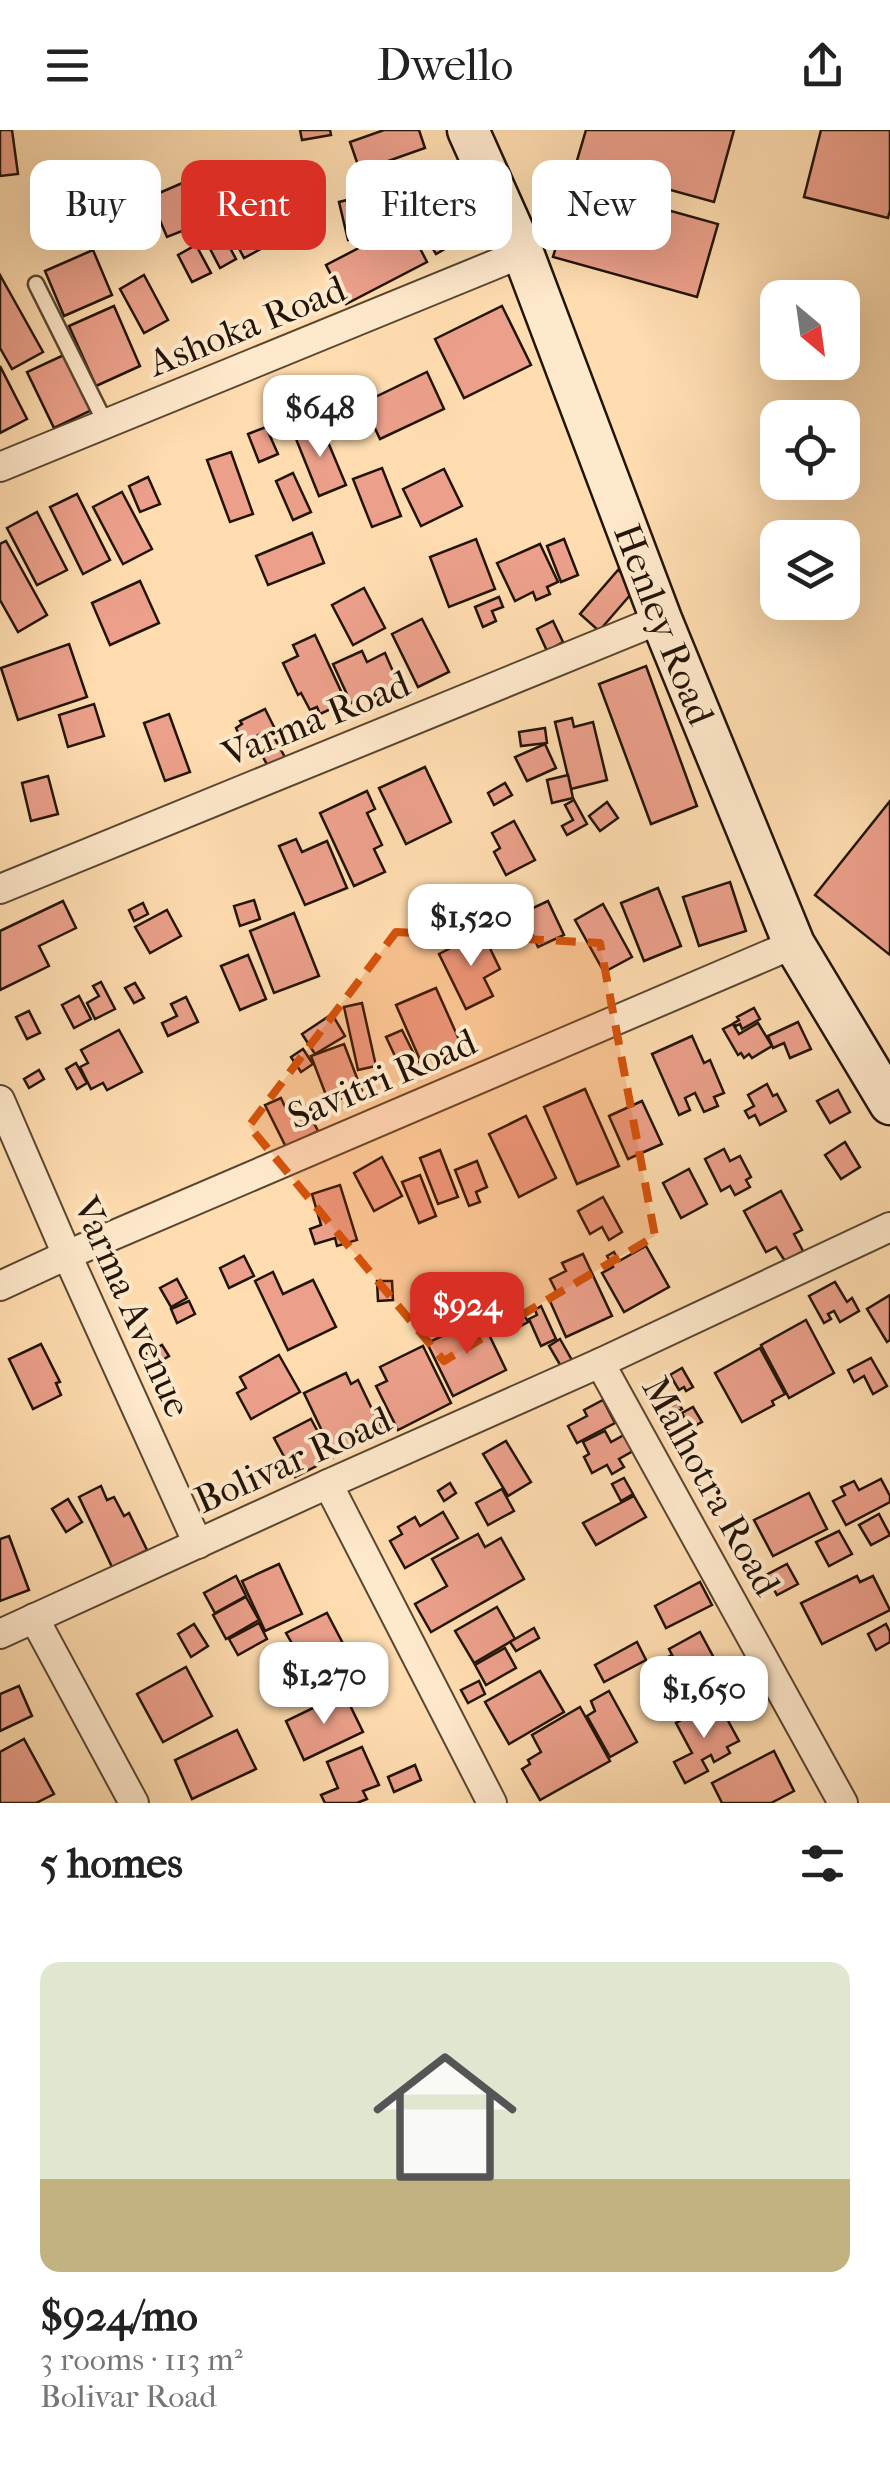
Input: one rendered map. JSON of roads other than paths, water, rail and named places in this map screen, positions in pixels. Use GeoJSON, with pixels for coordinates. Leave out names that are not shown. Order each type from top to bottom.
{"type":"FeatureCollection","features":[{"type":"Feature","properties":{"kind":"street","name":"Henley Road"},"geometry":{"type":"LineString","coordinates":[[468,130],[523,254],[661,619],[794,944],[890,1104]]}},
{"type":"Feature","properties":{"kind":"street","name":"Ashoka Road"},"geometry":{"type":"LineString","coordinates":[[0,467],[523,254]]}},
{"type":"Feature","properties":{"kind":"street","name":"Varma Road"},"geometry":{"type":"LineString","coordinates":[[0,889],[661,619]]}},
{"type":"Feature","properties":{"kind":"street","name":"Savitri Road"},"geometry":{"type":"LineString","coordinates":[[0,1286],[794,944]]}},
{"type":"Feature","properties":{"kind":"street","name":"Varma Avenue"},"geometry":{"type":"LineString","coordinates":[[0,1100],[198,1544]]}},
{"type":"Feature","properties":{"kind":"street","name":"Bolivar Road"},"geometry":{"type":"LineString","coordinates":[[0,1634],[600,1364],[890,1227]]}},
{"type":"Feature","properties":{"kind":"street","name":"Malhotra Road"},"geometry":{"type":"LineString","coordinates":[[600,1364],[844,1803]]}},
{"type":"Feature","properties":{"kind":"street"},"geometry":{"type":"LineString","coordinates":[[328,1484],[492,1803]]}},
{"type":"Feature","properties":{"kind":"street"},"geometry":{"type":"LineString","coordinates":[[34,1618],[134,1803]]}},
{"type":"Feature","properties":{"kind":"lane"},"geometry":{"type":"LineString","coordinates":[[36,284],[106,424]]}}]}
